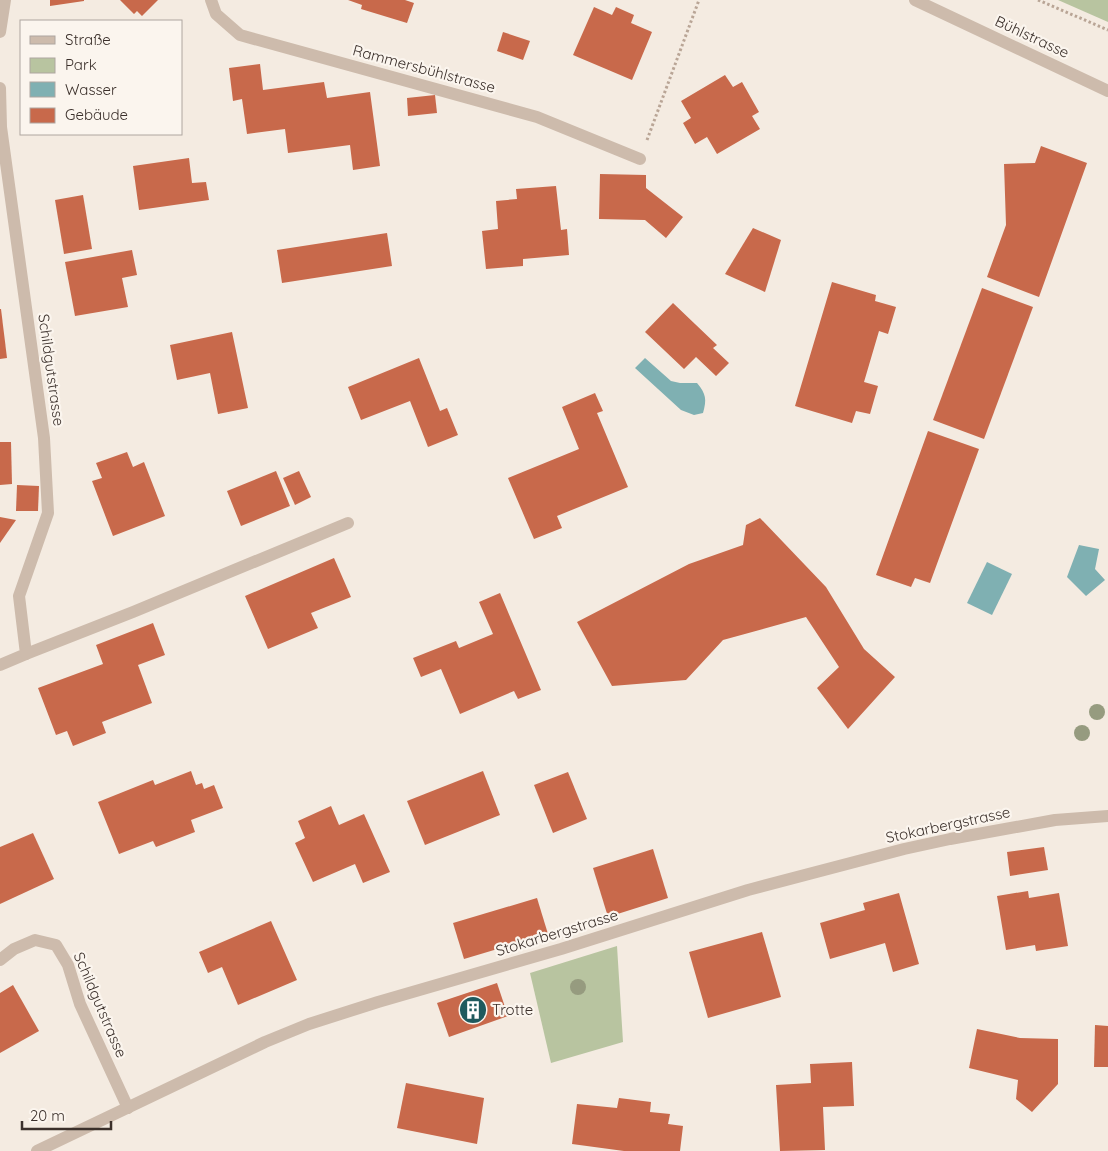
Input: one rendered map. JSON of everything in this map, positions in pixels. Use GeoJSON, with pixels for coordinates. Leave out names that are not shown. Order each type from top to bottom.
{"type":"FeatureCollection","features":[{"type":"Feature","properties":{"kind":"street"},"geometry":{"type":"LineString","coordinates":[[0,32],[5,0]]}},
{"type":"Feature","properties":{"kind":"street","name":"Rammersbühlstrasse"},"geometry":{"type":"LineString","coordinates":[[211,0],[216,14],[240,35],[537,117],[640,159]]}},
{"type":"Feature","properties":{"kind":"street","name":"Bühlstrasse"},"geometry":{"type":"LineString","coordinates":[[915,0],[1108,91]]}},
{"type":"Feature","properties":{"kind":"street","name":"Schildgutstrasse"},"geometry":{"type":"LineString","coordinates":[[0,88],[1,127],[44,438],[48,514],[19,596],[26,654]]}},
{"type":"Feature","properties":{"kind":"street"},"geometry":{"type":"LineString","coordinates":[[0,665],[348,523]]}},
{"type":"Feature","properties":{"kind":"street","name":"Stokarbergstrasse"},"geometry":{"type":"LineString","coordinates":[[37,1151],[265,1042],[309,1024],[378,1002],[561,949],[748,890],[904,849],[1046,822],[1108,816]]}},
{"type":"Feature","properties":{"kind":"street","name":"Schildgutstrasse"},"geometry":{"type":"LineString","coordinates":[[0,960],[14,949],[35,940],[56,946],[68,965],[80,1004],[128,1108]]}},
{"type":"Feature","properties":{"kind":"path"},"geometry":{"type":"LineString","coordinates":[[640,159],[699,0]]}},
{"type":"Feature","properties":{"kind":"path"},"geometry":{"type":"LineString","coordinates":[[1038,0],[1108,30]]}},
{"type":"Feature","properties":{"kind":"green space"},"geometry":{"type":"Polygon","coordinates":[[[1058,0],[1108,0],[1108,22],[1058,0]]]}},
{"type":"Feature","properties":{"kind":"green space"},"geometry":{"type":"Polygon","coordinates":[[[617,946],[623,1042],[551,1063],[530,973],[617,946]]]}},
{"type":"Feature","properties":{"kind":"water"},"geometry":{"type":"Polygon","coordinates":[[[645,358],[671,381],[697,383],[705,397],[703,413],[694,415],[681,410],[635,368],[645,358]]]}},
{"type":"Feature","properties":{"kind":"water"},"geometry":{"type":"Polygon","coordinates":[[[1079,545],[1099,549],[1095,569],[1105,580],[1086,596],[1067,577],[1079,545]]]}},
{"type":"Feature","properties":{"kind":"water"},"geometry":{"type":"Polygon","coordinates":[[[987,562],[1012,574],[992,615],[967,603],[987,562]]]}},
{"type":"Feature","properties":{"kind":"building"},"geometry":{"type":"Polygon","coordinates":[[[50,0],[84,0],[84,1],[50,6],[50,0]]]}},
{"type":"Feature","properties":{"kind":"building"},"geometry":{"type":"Polygon","coordinates":[[[120,0],[158,0],[142,16],[137,11],[134,14],[120,0]]]}},
{"type":"Feature","properties":{"kind":"building"},"geometry":{"type":"Polygon","coordinates":[[[348,0],[405,0],[414,3],[407,23],[361,9],[362,5],[348,0]]]}},
{"type":"Feature","properties":{"kind":"building"},"geometry":{"type":"Polygon","coordinates":[[[594,7],[612,15],[616,7],[634,15],[631,23],[652,32],[632,80],[573,55],[594,7]]]}},
{"type":"Feature","properties":{"kind":"building"},"geometry":{"type":"Polygon","coordinates":[[[503,32],[530,41],[523,60],[497,51],[503,32]]]}},
{"type":"Feature","properties":{"kind":"building"},"geometry":{"type":"Polygon","coordinates":[[[260,64],[263,90],[324,82],[327,98],[370,92],[380,166],[353,170],[350,145],[288,153],[285,129],[247,134],[242,99],[233,101],[229,68],[260,64]]]}},
{"type":"Feature","properties":{"kind":"building"},"geometry":{"type":"Polygon","coordinates":[[[725,75],[733,87],[742,82],[759,112],[752,116],[760,129],[717,154],[707,137],[695,144],[683,123],[691,118],[681,101],[725,75]]]}},
{"type":"Feature","properties":{"kind":"building"},"geometry":{"type":"Polygon","coordinates":[[[435,95],[437,113],[408,116],[407,98],[435,95]]]}},
{"type":"Feature","properties":{"kind":"building"},"geometry":{"type":"Polygon","coordinates":[[[1041,146],[1087,163],[1039,297],[987,277],[1006,225],[1004,164],[1035,163],[1041,146]]]}},
{"type":"Feature","properties":{"kind":"building"},"geometry":{"type":"Polygon","coordinates":[[[189,158],[192,183],[206,182],[209,200],[139,210],[133,166],[189,158]]]}},
{"type":"Feature","properties":{"kind":"building"},"geometry":{"type":"Polygon","coordinates":[[[600,174],[646,175],[646,188],[683,217],[666,238],[645,220],[599,219],[600,174]]]}},
{"type":"Feature","properties":{"kind":"building"},"geometry":{"type":"Polygon","coordinates":[[[556,186],[561,230],[567,229],[569,255],[523,259],[523,266],[486,269],[482,231],[498,229],[496,201],[517,199],[516,189],[556,186]]]}},
{"type":"Feature","properties":{"kind":"building"},"geometry":{"type":"Polygon","coordinates":[[[83,195],[92,249],[64,254],[55,200],[83,195]]]}},
{"type":"Feature","properties":{"kind":"building"},"geometry":{"type":"Polygon","coordinates":[[[753,228],[781,240],[765,292],[725,274],[753,228]]]}},
{"type":"Feature","properties":{"kind":"building"},"geometry":{"type":"Polygon","coordinates":[[[387,233],[392,266],[282,283],[277,250],[387,233]]]}},
{"type":"Feature","properties":{"kind":"building"},"geometry":{"type":"Polygon","coordinates":[[[132,250],[137,275],[122,278],[128,307],[75,316],[65,262],[132,250]]]}},
{"type":"Feature","properties":{"kind":"building"},"geometry":{"type":"Polygon","coordinates":[[[832,282],[876,295],[875,301],[896,307],[888,334],[879,331],[864,382],[878,386],[870,414],[856,411],[852,423],[795,406],[832,282]]]}},
{"type":"Feature","properties":{"kind":"building"},"geometry":{"type":"Polygon","coordinates":[[[982,288],[1033,307],[984,439],[933,420],[982,288]]]}},
{"type":"Feature","properties":{"kind":"building"},"geometry":{"type":"Polygon","coordinates":[[[673,303],[717,345],[713,348],[729,363],[716,376],[696,357],[684,369],[645,332],[673,303]]]}},
{"type":"Feature","properties":{"kind":"building"},"geometry":{"type":"Polygon","coordinates":[[[0,309],[7,358],[0,359],[0,309]]]}},
{"type":"Feature","properties":{"kind":"building"},"geometry":{"type":"Polygon","coordinates":[[[232,332],[248,408],[218,414],[210,373],[177,380],[170,345],[232,332]]]}},
{"type":"Feature","properties":{"kind":"building"},"geometry":{"type":"Polygon","coordinates":[[[419,358],[440,411],[447,408],[458,435],[428,447],[410,401],[361,420],[348,387],[419,358]]]}},
{"type":"Feature","properties":{"kind":"building"},"geometry":{"type":"Polygon","coordinates":[[[595,393],[603,411],[597,413],[628,487],[557,516],[562,528],[534,539],[508,478],[579,449],[562,407],[595,393]]]}},
{"type":"Feature","properties":{"kind":"building"},"geometry":{"type":"Polygon","coordinates":[[[928,431],[979,449],[930,583],[915,578],[911,587],[876,575],[928,431]]]}},
{"type":"Feature","properties":{"kind":"building"},"geometry":{"type":"Polygon","coordinates":[[[0,442],[11,442],[12,484],[0,485],[0,442]]]}},
{"type":"Feature","properties":{"kind":"building"},"geometry":{"type":"Polygon","coordinates":[[[127,452],[133,467],[144,462],[165,516],[113,536],[92,481],[102,478],[96,463],[127,452]]]}},
{"type":"Feature","properties":{"kind":"building"},"geometry":{"type":"Polygon","coordinates":[[[276,471],[290,506],[241,526],[227,491],[276,471]]]}},
{"type":"Feature","properties":{"kind":"building"},"geometry":{"type":"Polygon","coordinates":[[[299,471],[311,497],[295,505],[283,478],[299,471]]]}},
{"type":"Feature","properties":{"kind":"building"},"geometry":{"type":"Polygon","coordinates":[[[17,485],[39,486],[38,511],[16,511],[17,485]]]}},
{"type":"Feature","properties":{"kind":"building"},"geometry":{"type":"Polygon","coordinates":[[[0,517],[16,520],[0,543],[0,517]]]}},
{"type":"Feature","properties":{"kind":"building"},"geometry":{"type":"Polygon","coordinates":[[[760,518],[826,587],[864,649],[895,677],[848,729],[817,688],[839,667],[806,617],[723,640],[686,680],[612,686],[577,622],[689,564],[743,545],[746,525],[760,518]]]}},
{"type":"Feature","properties":{"kind":"building"},"geometry":{"type":"Polygon","coordinates":[[[334,558],[351,597],[311,613],[318,628],[268,649],[245,596],[334,558]]]}},
{"type":"Feature","properties":{"kind":"building"},"geometry":{"type":"Polygon","coordinates":[[[500,593],[541,690],[518,699],[514,691],[460,714],[441,669],[421,677],[413,658],[456,641],[459,648],[493,634],[479,602],[500,593]]]}},
{"type":"Feature","properties":{"kind":"building"},"geometry":{"type":"Polygon","coordinates":[[[153,623],[165,655],[138,665],[152,703],[102,722],[106,733],[73,746],[67,731],[56,735],[38,688],[103,664],[96,645],[153,623]]]}},
{"type":"Feature","properties":{"kind":"building"},"geometry":{"type":"Polygon","coordinates":[[[191,771],[196,785],[202,783],[204,789],[214,785],[223,808],[191,820],[195,832],[156,847],[153,841],[119,854],[98,802],[153,780],[155,785],[191,771]]]}},
{"type":"Feature","properties":{"kind":"building"},"geometry":{"type":"Polygon","coordinates":[[[483,771],[500,815],[425,845],[407,801],[483,771]]]}},
{"type":"Feature","properties":{"kind":"building"},"geometry":{"type":"Polygon","coordinates":[[[568,772],[587,819],[553,833],[534,785],[568,772]]]}},
{"type":"Feature","properties":{"kind":"building"},"geometry":{"type":"Polygon","coordinates":[[[331,806],[339,825],[364,814],[390,872],[363,883],[355,864],[313,882],[295,843],[305,838],[298,821],[331,806]]]}},
{"type":"Feature","properties":{"kind":"building"},"geometry":{"type":"Polygon","coordinates":[[[33,833],[54,879],[0,904],[0,847],[33,833]]]}},
{"type":"Feature","properties":{"kind":"building"},"geometry":{"type":"Polygon","coordinates":[[[1044,847],[1048,870],[1010,876],[1007,852],[1044,847]]]}},
{"type":"Feature","properties":{"kind":"building"},"geometry":{"type":"Polygon","coordinates":[[[653,849],[668,898],[608,917],[593,868],[653,849]]]}},
{"type":"Feature","properties":{"kind":"building"},"geometry":{"type":"Polygon","coordinates":[[[1028,891],[1029,898],[1059,893],[1068,946],[1036,951],[1035,945],[1006,950],[997,896],[1028,891]]]}},
{"type":"Feature","properties":{"kind":"building"},"geometry":{"type":"Polygon","coordinates":[[[899,893],[919,964],[893,972],[885,943],[830,959],[820,923],[865,910],[863,903],[899,893]]]}},
{"type":"Feature","properties":{"kind":"building"},"geometry":{"type":"Polygon","coordinates":[[[537,898],[548,934],[464,959],[453,923],[537,898]]]}},
{"type":"Feature","properties":{"kind":"building"},"geometry":{"type":"Polygon","coordinates":[[[271,921],[297,980],[238,1005],[222,967],[208,973],[199,952],[271,921]]]}},
{"type":"Feature","properties":{"kind":"building"},"geometry":{"type":"Polygon","coordinates":[[[762,932],[781,997],[708,1018],[689,952],[762,932]]]}},
{"type":"Feature","properties":{"kind":"building","name":"Trotte"},"geometry":{"type":"Polygon","coordinates":[[[497,983],[508,1016],[449,1037],[437,1003],[497,983]]]}},
{"type":"Feature","properties":{"kind":"building"},"geometry":{"type":"Polygon","coordinates":[[[13,985],[39,1031],[0,1053],[0,993],[13,985]]]}},
{"type":"Feature","properties":{"kind":"building"},"geometry":{"type":"Polygon","coordinates":[[[1095,1025],[1108,1026],[1108,1067],[1094,1067],[1095,1025]]]}},
{"type":"Feature","properties":{"kind":"building"},"geometry":{"type":"Polygon","coordinates":[[[977,1029],[1020,1038],[1058,1039],[1058,1084],[1032,1112],[1016,1099],[1018,1080],[969,1068],[977,1029]]]}},
{"type":"Feature","properties":{"kind":"building"},"geometry":{"type":"Polygon","coordinates":[[[852,1062],[854,1106],[823,1107],[825,1150],[780,1151],[776,1085],[811,1083],[810,1064],[852,1062]]]}},
{"type":"Feature","properties":{"kind":"building"},"geometry":{"type":"Polygon","coordinates":[[[406,1083],[484,1098],[477,1144],[397,1128],[406,1083]]]}},
{"type":"Feature","properties":{"kind":"building"},"geometry":{"type":"Polygon","coordinates":[[[619,1098],[651,1102],[650,1112],[670,1114],[668,1124],[683,1126],[680,1151],[624,1151],[572,1144],[577,1104],[617,1108],[619,1098]]]}},
{"type":"Feature","properties":{"kind":"place","name":"Trotte"},"geometry":{"type":"Point","coordinates":[473,1010]}}]}
